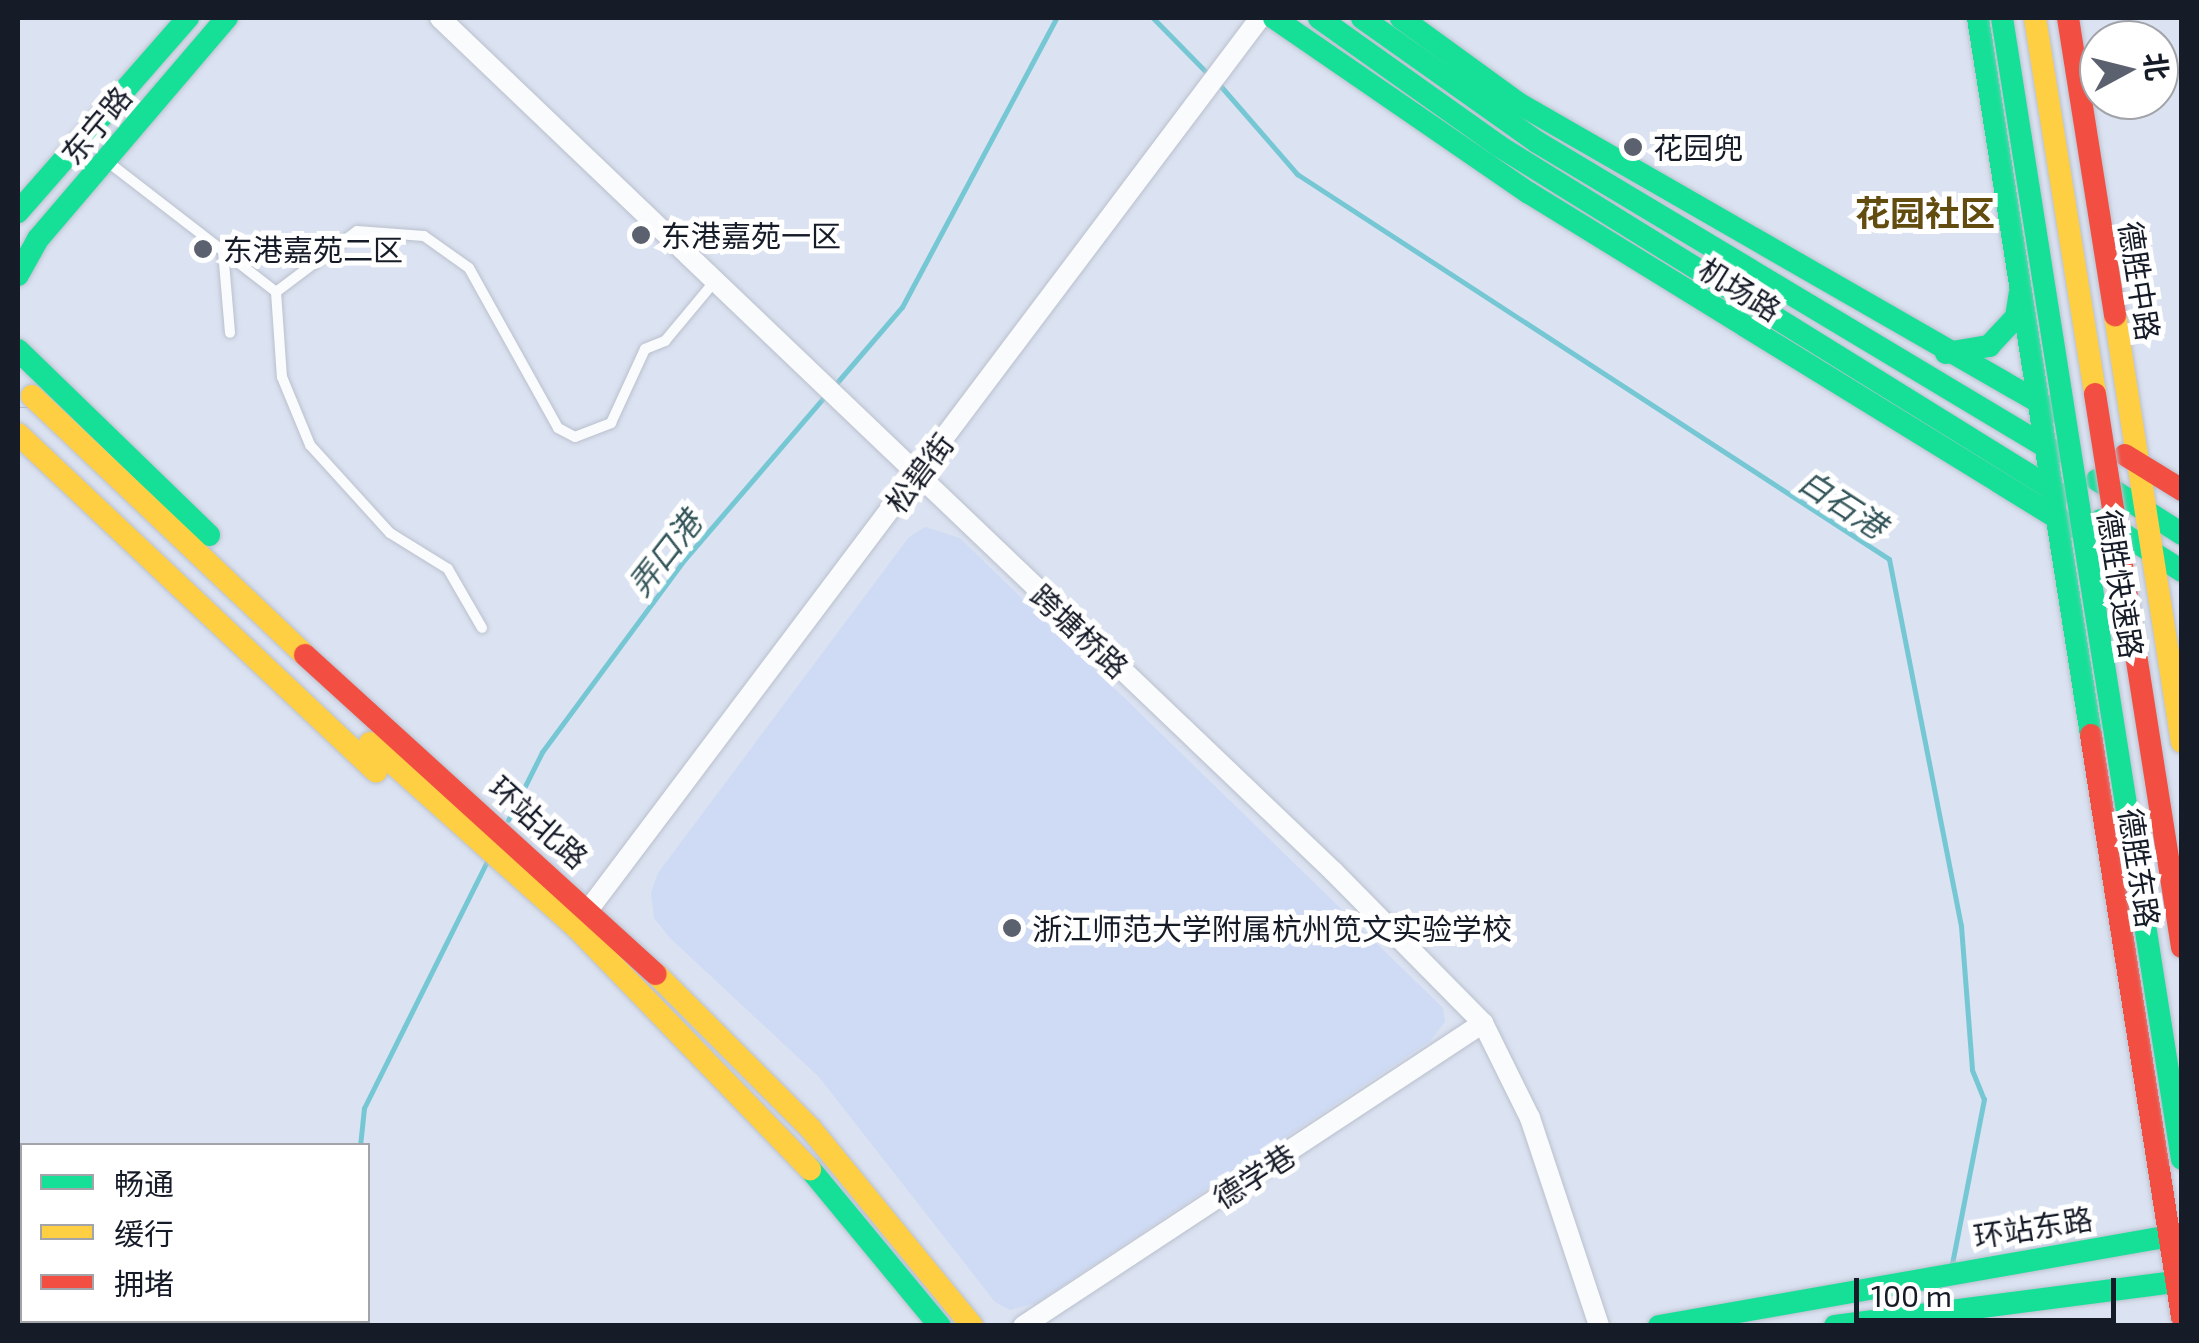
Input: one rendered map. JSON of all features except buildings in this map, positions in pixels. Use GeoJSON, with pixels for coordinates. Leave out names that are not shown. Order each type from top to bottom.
{"type":"FeatureCollection","features":[{"type":"Feature","properties":{"kind":"main road","name":"东宁路"},"geometry":{"type":"LineString","coordinates":[[18,212],[188,18]]}},
{"type":"Feature","properties":{"kind":"main road","name":"东宁路"},"geometry":{"type":"LineString","coordinates":[[18,275],[38,239],[227,18]]}},
{"type":"Feature","properties":{"kind":"main road","name":"机场路"},"geometry":{"type":"LineString","coordinates":[[1274,18],[1396,105],[2049,487],[2182,572]]}},
{"type":"Feature","properties":{"kind":"main road","name":"机场路"},"geometry":{"type":"LineString","coordinates":[[1319,18],[1681,274],[2182,599]]}},
{"type":"Feature","properties":{"kind":"main road","name":"机场路"},"geometry":{"type":"LineString","coordinates":[[1362,18],[1537,142],[1842,320],[2182,534]]}},
{"type":"Feature","properties":{"kind":"main road","name":"机场路"},"geometry":{"type":"LineString","coordinates":[[1401,18],[1518,102],[1946,353],[2038,400],[2182,490]]}},
{"type":"Feature","properties":{"kind":"main road"},"geometry":{"type":"LineString","coordinates":[[1978,18],[2049,487]]}},
{"type":"Feature","properties":{"kind":"main road","name":"德胜快速路"},"geometry":{"type":"LineString","coordinates":[[2002,18],[2182,1159]]}},
{"type":"Feature","properties":{"kind":"main road","name":"德胜快速路"},"geometry":{"type":"LineString","coordinates":[[2034,18],[2182,948]]}},
{"type":"Feature","properties":{"kind":"main road","name":"德胜中路"},"geometry":{"type":"LineString","coordinates":[[2068,18],[2153,554]]}},
{"type":"Feature","properties":{"kind":"main road"},"geometry":{"type":"LineString","coordinates":[[1820,278],[1842,320]]}},
{"type":"Feature","properties":{"kind":"main road"},"geometry":{"type":"LineString","coordinates":[[1946,353],[1971,353],[2006,332],[2016,317],[2020,288]]}},
{"type":"Feature","properties":{"kind":"main road"},"geometry":{"type":"LineString","coordinates":[[18,350],[442,758],[478,806]]}},
{"type":"Feature","properties":{"kind":"main road","name":"环站北路"},"geometry":{"type":"LineString","coordinates":[[25,402],[401,745],[553,873],[583,918],[836,1196],[940,1326]]}},
{"type":"Feature","properties":{"kind":"main road","name":"环站北路"},"geometry":{"type":"LineString","coordinates":[[25,402],[539,900],[583,918],[812,1129],[972,1326]]}},
{"type":"Feature","properties":{"kind":"main road"},"geometry":{"type":"LineString","coordinates":[[18,434],[424,815],[468,834]]}},
{"type":"Feature","properties":{"kind":"main road","name":"德胜东路"},"geometry":{"type":"LineString","coordinates":[[2049,487],[2174,1235],[2182,1317]]}},
{"type":"Feature","properties":{"kind":"main road"},"geometry":{"type":"LineString","coordinates":[[2153,554],[2182,742]]}},
{"type":"Feature","properties":{"kind":"main road","name":"环站东路"},"geometry":{"type":"LineString","coordinates":[[1659,1326],[1872,1284],[2174,1235]]}},
{"type":"Feature","properties":{"kind":"main road"},"geometry":{"type":"LineString","coordinates":[[1836,1326],[2178,1281]]}},
{"type":"Feature","properties":{"kind":"street","name":"跨塘桥路"},"geometry":{"type":"LineString","coordinates":[[440,18],[1334,872],[1484,1023],[1530,1118],[1599,1326]]}},
{"type":"Feature","properties":{"kind":"street","name":"松碧街"},"geometry":{"type":"LineString","coordinates":[[583,918],[1254,25]]}},
{"type":"Feature","properties":{"kind":"street","name":"德学巷"},"geometry":{"type":"LineString","coordinates":[[1024,1326],[1484,1023]]}},
{"type":"Feature","properties":{"kind":"lane"},"geometry":{"type":"LineString","coordinates":[[107,161],[276,292],[282,378],[310,445],[390,533],[448,569],[482,628]]}},
{"type":"Feature","properties":{"kind":"lane"},"geometry":{"type":"LineString","coordinates":[[276,292],[356,231],[424,236],[469,268],[558,428],[574,437],[611,423],[645,349],[665,341],[714,280]]}},
{"type":"Feature","properties":{"kind":"lane"},"geometry":{"type":"LineString","coordinates":[[224,251],[230,332]]}},
{"type":"Feature","properties":{"kind":"shaded area","name":"浙江师范大学附属杭州笕文实验学校"},"geometry":{"type":"Polygon","coordinates":[[[925,527],[960,538],[1443,1008],[1445,1022],[1430,1041],[1036,1303],[1010,1310],[995,1302],[819,1077],[670,938],[654,918],[651,893],[658,873],[909,537],[925,527]]]}},
{"type":"Feature","properties":{"kind":"waterway","name":"弄口港"},"geometry":{"type":"LineString","coordinates":[[834,386],[902,307],[1056,18]]}},
{"type":"Feature","properties":{"kind":"waterway","name":"白石港"},"geometry":{"type":"LineString","coordinates":[[1153,18],[1210,76]]}},
{"type":"Feature","properties":{"kind":"waterway","name":"白石港"},"geometry":{"type":"LineString","coordinates":[[1218,83],[1297,174],[1889,559],[1961,926],[1972,1070],[1984,1099],[1952,1264]]}},
{"type":"Feature","properties":{"kind":"waterway","name":"弄口港"},"geometry":{"type":"LineString","coordinates":[[508,820],[542,752],[684,560],[827,394]]}},
{"type":"Feature","properties":{"kind":"waterway","name":"弄口港"},"geometry":{"type":"LineString","coordinates":[[360,1143],[364,1108],[487,861]]}},
{"type":"Feature","properties":{"kind":"traffic: fast"},"geometry":{"type":"LineString","coordinates":[[18,212],[188,18]]}},
{"type":"Feature","properties":{"kind":"traffic: fast"},"geometry":{"type":"LineString","coordinates":[[18,275],[38,239],[227,18]]}},
{"type":"Feature","properties":{"kind":"traffic: fast"},"geometry":{"type":"LineString","coordinates":[[1274,18],[1529,193],[2072,527]]}},
{"type":"Feature","properties":{"kind":"traffic: fast"},"geometry":{"type":"LineString","coordinates":[[1319,18],[1499,146],[2060,494]]}},
{"type":"Feature","properties":{"kind":"traffic: fast"},"geometry":{"type":"LineString","coordinates":[[1362,18],[1537,142],[2056,453]]}},
{"type":"Feature","properties":{"kind":"traffic: fast"},"geometry":{"type":"LineString","coordinates":[[1401,18],[1518,103],[2056,412]]}},
{"type":"Feature","properties":{"kind":"traffic: fast"},"geometry":{"type":"LineString","coordinates":[[1978,18],[2091,735]]}},
{"type":"Feature","properties":{"kind":"traffic: fast"},"geometry":{"type":"LineString","coordinates":[[2002,18],[2182,1159]]}},
{"type":"Feature","properties":{"kind":"traffic: fast"},"geometry":{"type":"LineString","coordinates":[[1946,353],[1989,346],[2016,317],[2020,293]]}},
{"type":"Feature","properties":{"kind":"traffic: fast"},"geometry":{"type":"LineString","coordinates":[[18,350],[209,535]]}},
{"type":"Feature","properties":{"kind":"traffic: fast"},"geometry":{"type":"LineString","coordinates":[[2097,480],[2182,534]]}},
{"type":"Feature","properties":{"kind":"traffic: fast"},"geometry":{"type":"LineString","coordinates":[[2101,520],[2182,571]]}},
{"type":"Feature","properties":{"kind":"traffic: fast"},"geometry":{"type":"LineString","coordinates":[[810,1169],[940,1326]]}},
{"type":"Feature","properties":{"kind":"traffic: fast"},"geometry":{"type":"LineString","coordinates":[[1659,1326],[2182,1234]]}},
{"type":"Feature","properties":{"kind":"traffic: fast"},"geometry":{"type":"LineString","coordinates":[[1835,1326],[2182,1281]]}},
{"type":"Feature","properties":{"kind":"traffic: slow"},"geometry":{"type":"LineString","coordinates":[[2035,18],[2095,394]]}},
{"type":"Feature","properties":{"kind":"traffic: slow"},"geometry":{"type":"LineString","coordinates":[[2115,315],[2182,742]]}},
{"type":"Feature","properties":{"kind":"traffic: slow"},"geometry":{"type":"LineString","coordinates":[[32,396],[305,655]]}},
{"type":"Feature","properties":{"kind":"traffic: slow"},"geometry":{"type":"LineString","coordinates":[[18,434],[376,771]]}},
{"type":"Feature","properties":{"kind":"traffic: slow"},"geometry":{"type":"LineString","coordinates":[[370,743],[576,927],[810,1169]]}},
{"type":"Feature","properties":{"kind":"traffic: slow"},"geometry":{"type":"LineString","coordinates":[[656,974],[811,1129],[972,1326]]}},
{"type":"Feature","properties":{"kind":"traffic: jam"},"geometry":{"type":"LineString","coordinates":[[2068,18],[2115,315]]}},
{"type":"Feature","properties":{"kind":"traffic: jam"},"geometry":{"type":"LineString","coordinates":[[2095,394],[2182,947]]}},
{"type":"Feature","properties":{"kind":"traffic: jam"},"geometry":{"type":"LineString","coordinates":[[2125,455],[2182,490]]}},
{"type":"Feature","properties":{"kind":"traffic: jam"},"geometry":{"type":"LineString","coordinates":[[305,655],[656,974]]}},
{"type":"Feature","properties":{"kind":"traffic: jam"},"geometry":{"type":"LineString","coordinates":[[2091,735],[2182,1317]]}},
{"type":"Feature","properties":{"kind":"place","name":"花园兜"},"geometry":{"type":"Point","coordinates":[1633,147]}},
{"type":"Feature","properties":{"kind":"place","name":"东港嘉苑一区"},"geometry":{"type":"Point","coordinates":[641,235]}},
{"type":"Feature","properties":{"kind":"place","name":"东港嘉苑二区"},"geometry":{"type":"Point","coordinates":[203,249]}},
{"type":"Feature","properties":{"kind":"place","name":"浙江师范大学附属杭州笕文实验学校"},"geometry":{"type":"Point","coordinates":[1012,928]}},
{"type":"Feature","properties":{"kind":"district","name":"花园社区"},"geometry":{"type":"Point","coordinates":[1925,212]}}]}
